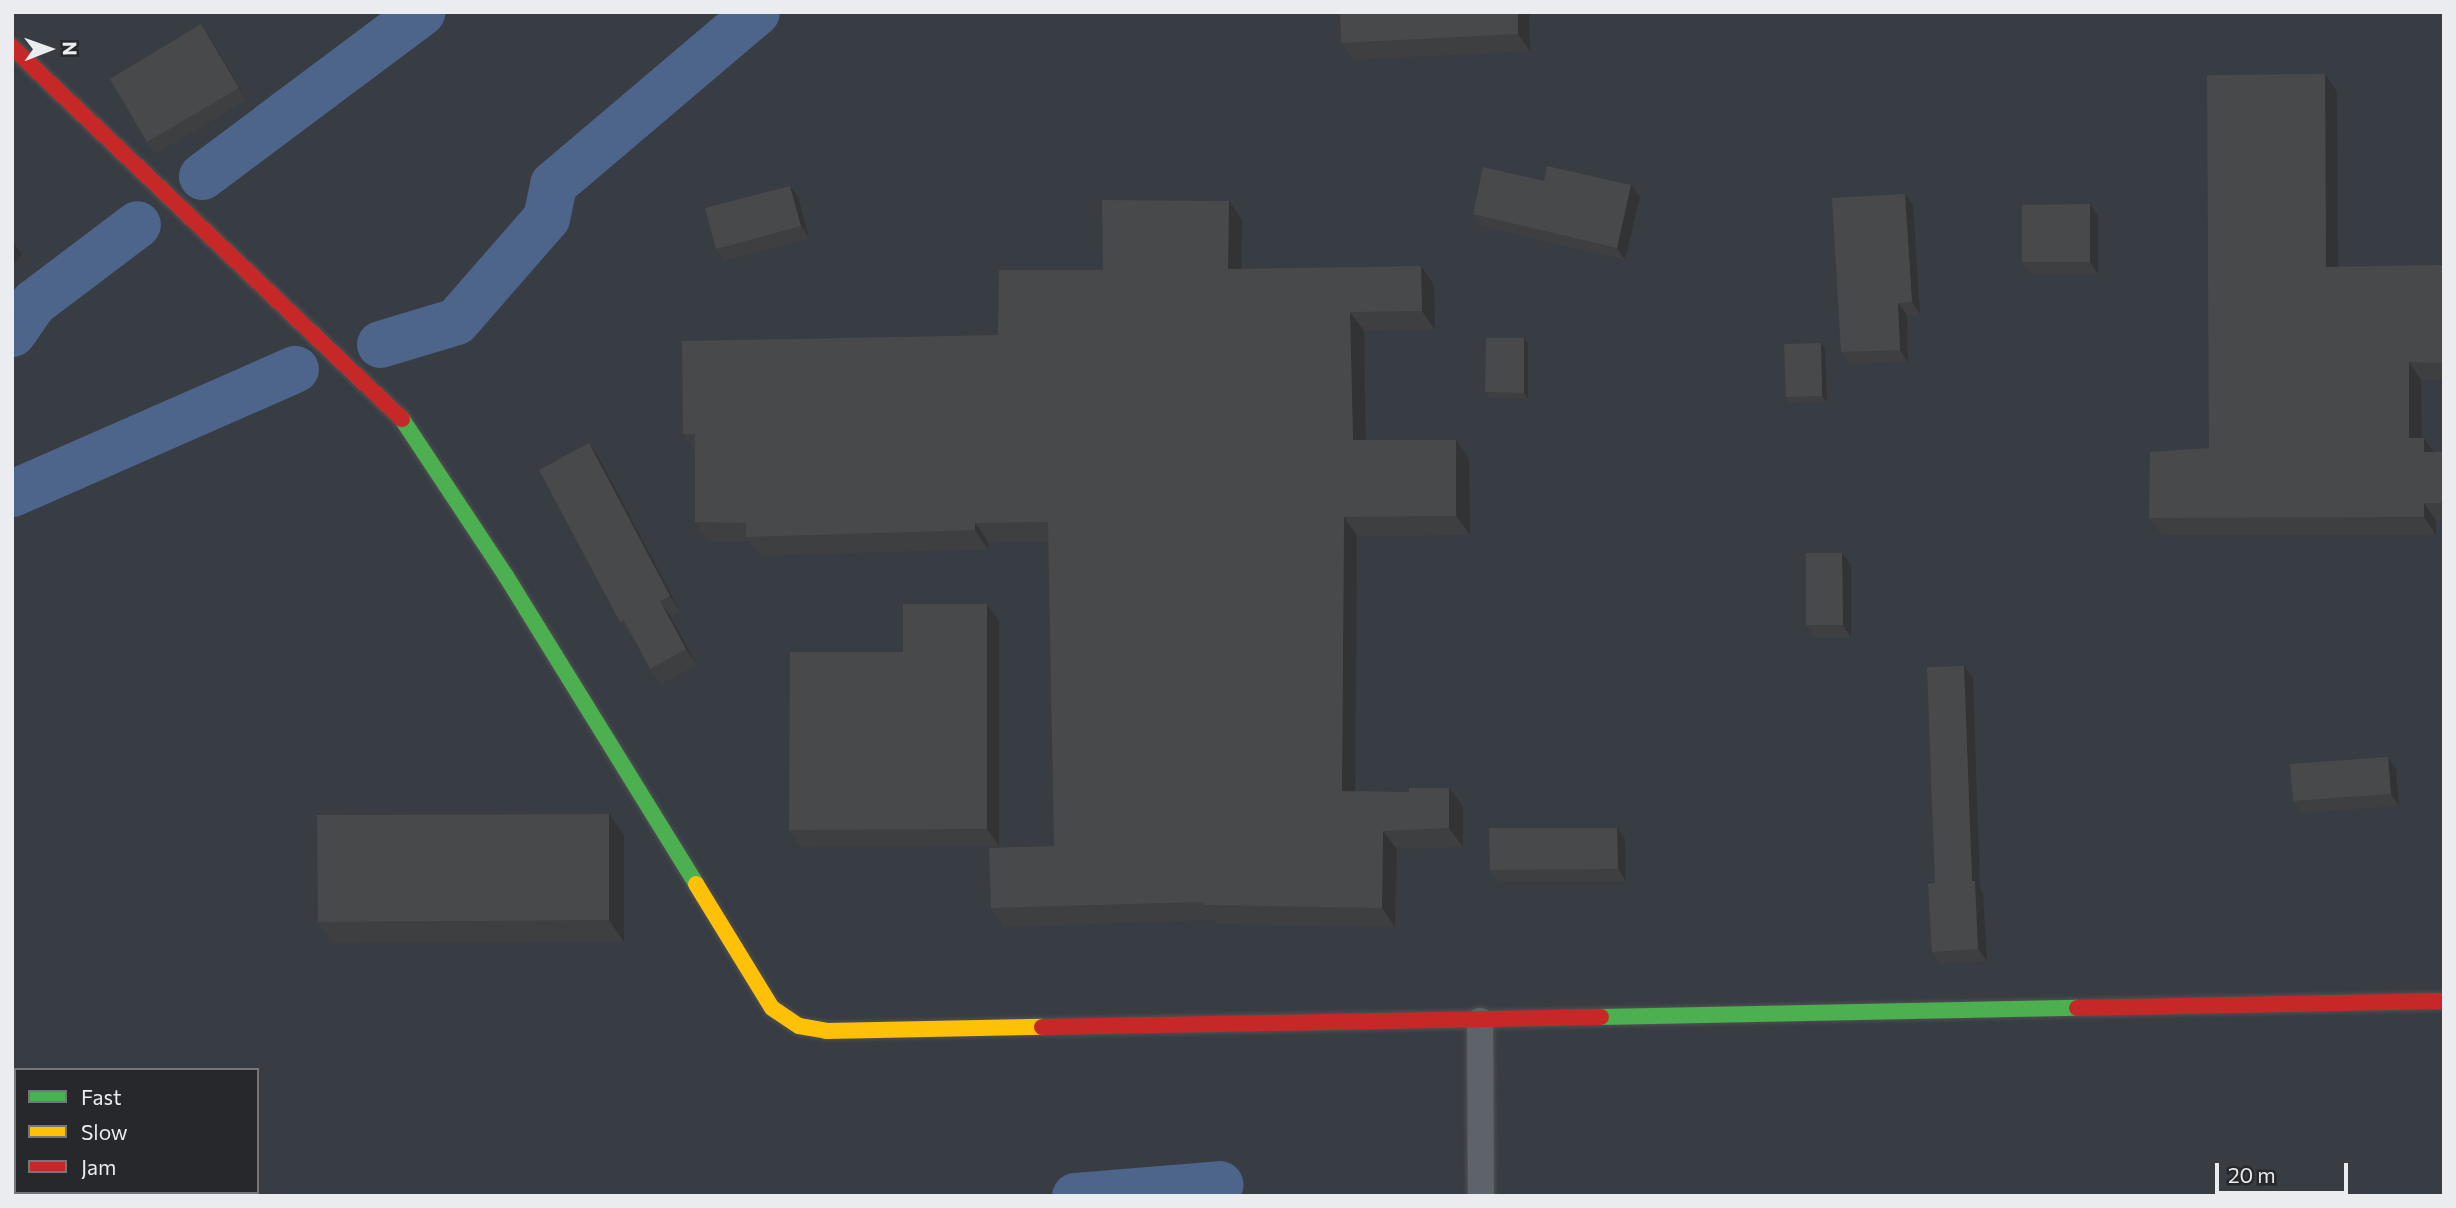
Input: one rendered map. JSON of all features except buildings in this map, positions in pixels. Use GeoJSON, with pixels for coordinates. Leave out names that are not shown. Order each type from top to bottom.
{"type":"FeatureCollection","features":[{"type":"Feature","properties":{"kind":"street"},"geometry":{"type":"LineString","coordinates":[[12,47],[172,203],[398,413],[513,588],[772,1009],[799,1026],[826,1031],[2444,1002]]}},
{"type":"Feature","properties":{"kind":"lane"},"geometry":{"type":"LineString","coordinates":[[1480,1021],[1481,1196]]}},
{"type":"Feature","properties":{"kind":"shaded area"},"geometry":{"type":"Polygon","coordinates":[[[12,12],[2444,12],[2444,1196],[12,1196],[12,12]]]}},
{"type":"Feature","properties":{"kind":"waterway"},"geometry":{"type":"LineString","coordinates":[[202,176],[421,12]]}},
{"type":"Feature","properties":{"kind":"waterway"},"geometry":{"type":"LineString","coordinates":[[380,344],[456,321],[546,218],[553,184],[756,12]]}},
{"type":"Feature","properties":{"kind":"waterway"},"geometry":{"type":"LineString","coordinates":[[12,333],[34,302],[137,224]]}},
{"type":"Feature","properties":{"kind":"waterway"},"geometry":{"type":"LineString","coordinates":[[12,493],[295,369]]}},
{"type":"Feature","properties":{"kind":"waterway"},"geometry":{"type":"LineString","coordinates":[[1075,1196],[1220,1184]]}},
{"type":"Feature","properties":{"kind":"traffic: fast"},"geometry":{"type":"LineString","coordinates":[[402,419],[506,576],[696,884]]}},
{"type":"Feature","properties":{"kind":"traffic: fast"},"geometry":{"type":"LineString","coordinates":[[1601,1017],[2077,1008]]}},
{"type":"Feature","properties":{"kind":"traffic: slow"},"geometry":{"type":"LineString","coordinates":[[696,884],[772,1008],[799,1026],[826,1031],[1042,1027]]}},
{"type":"Feature","properties":{"kind":"traffic: jam"},"geometry":{"type":"LineString","coordinates":[[12,47],[402,419]]}},
{"type":"Feature","properties":{"kind":"traffic: jam"},"geometry":{"type":"LineString","coordinates":[[2077,1008],[2444,1001]]}},
{"type":"Feature","properties":{"kind":"traffic: jam"},"geometry":{"type":"LineString","coordinates":[[1042,1027],[1601,1017]]}}]}
